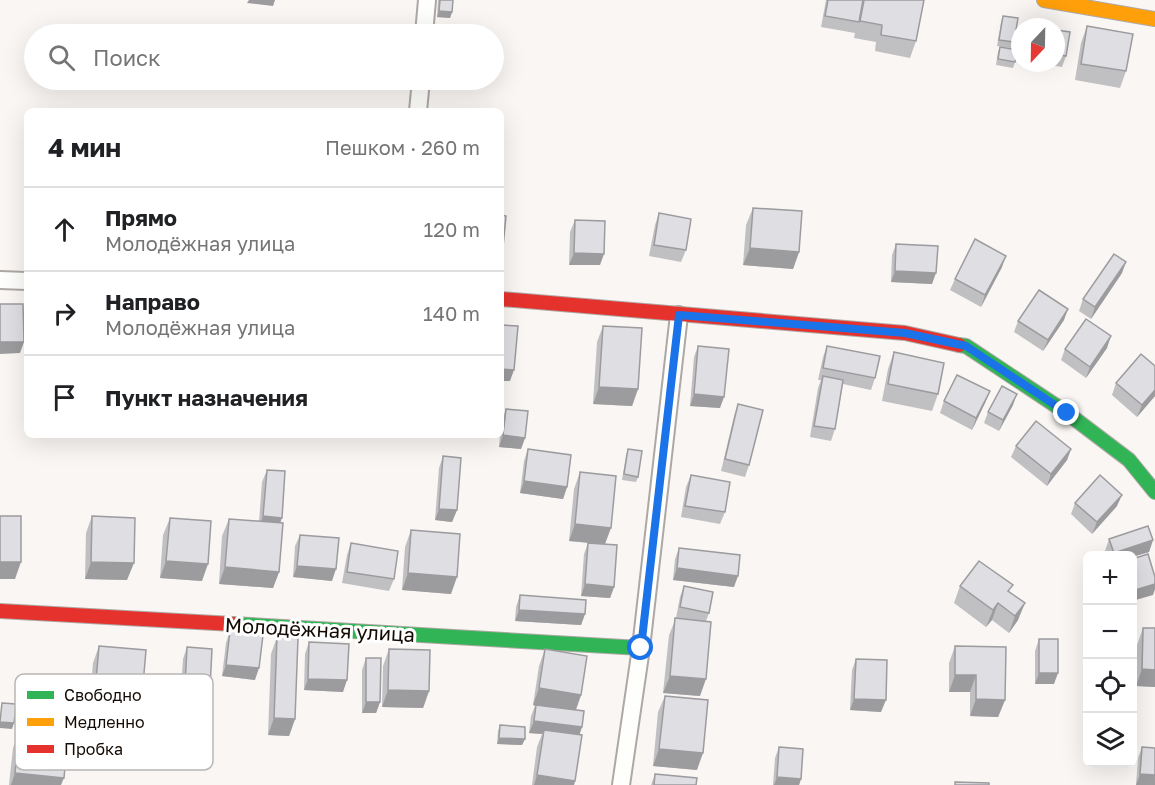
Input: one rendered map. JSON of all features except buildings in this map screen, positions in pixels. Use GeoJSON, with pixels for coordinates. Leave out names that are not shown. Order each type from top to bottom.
{"type":"FeatureCollection","features":[{"type":"Feature","properties":{"kind":"street"},"geometry":{"type":"LineString","coordinates":[[425,24],[427,0]]}},
{"type":"Feature","properties":{"kind":"street"},"geometry":{"type":"LineString","coordinates":[[1044,0],[1155,19]]}},
{"type":"Feature","properties":{"kind":"street"},"geometry":{"type":"LineString","coordinates":[[418,108],[420,90]]}},
{"type":"Feature","properties":{"kind":"street"},"geometry":{"type":"LineString","coordinates":[[0,280],[24,281]]}},
{"type":"Feature","properties":{"kind":"street"},"geometry":{"type":"LineString","coordinates":[[504,299],[905,333],[966,346],[1067,413],[1120,454],[1155,492]]}},
{"type":"Feature","properties":{"kind":"street"},"geometry":{"type":"LineString","coordinates":[[621,785],[641,648],[679,315]]}},
{"type":"Feature","properties":{"kind":"street","name":"Молодёжная улица"},"geometry":{"type":"LineString","coordinates":[[0,611],[641,648]]}},
{"type":"Feature","properties":{"kind":"traffic: fast"},"geometry":{"type":"LineString","coordinates":[[959,345],[966,346],[1067,413],[1129,460],[1155,492]]}},
{"type":"Feature","properties":{"kind":"traffic: fast"},"geometry":{"type":"LineString","coordinates":[[233,624],[641,648]]}},
{"type":"Feature","properties":{"kind":"traffic: slow"},"geometry":{"type":"LineString","coordinates":[[1044,0],[1155,19]]}},
{"type":"Feature","properties":{"kind":"traffic: jam"},"geometry":{"type":"LineString","coordinates":[[504,299],[905,333],[959,345]]}},
{"type":"Feature","properties":{"kind":"traffic: jam"},"geometry":{"type":"LineString","coordinates":[[0,611],[233,624]]}},
{"type":"Feature","properties":{"kind":"route"},"geometry":{"type":"LineString","coordinates":[[641,648],[679,315],[905,333],[966,346],[1067,413]]}}]}
